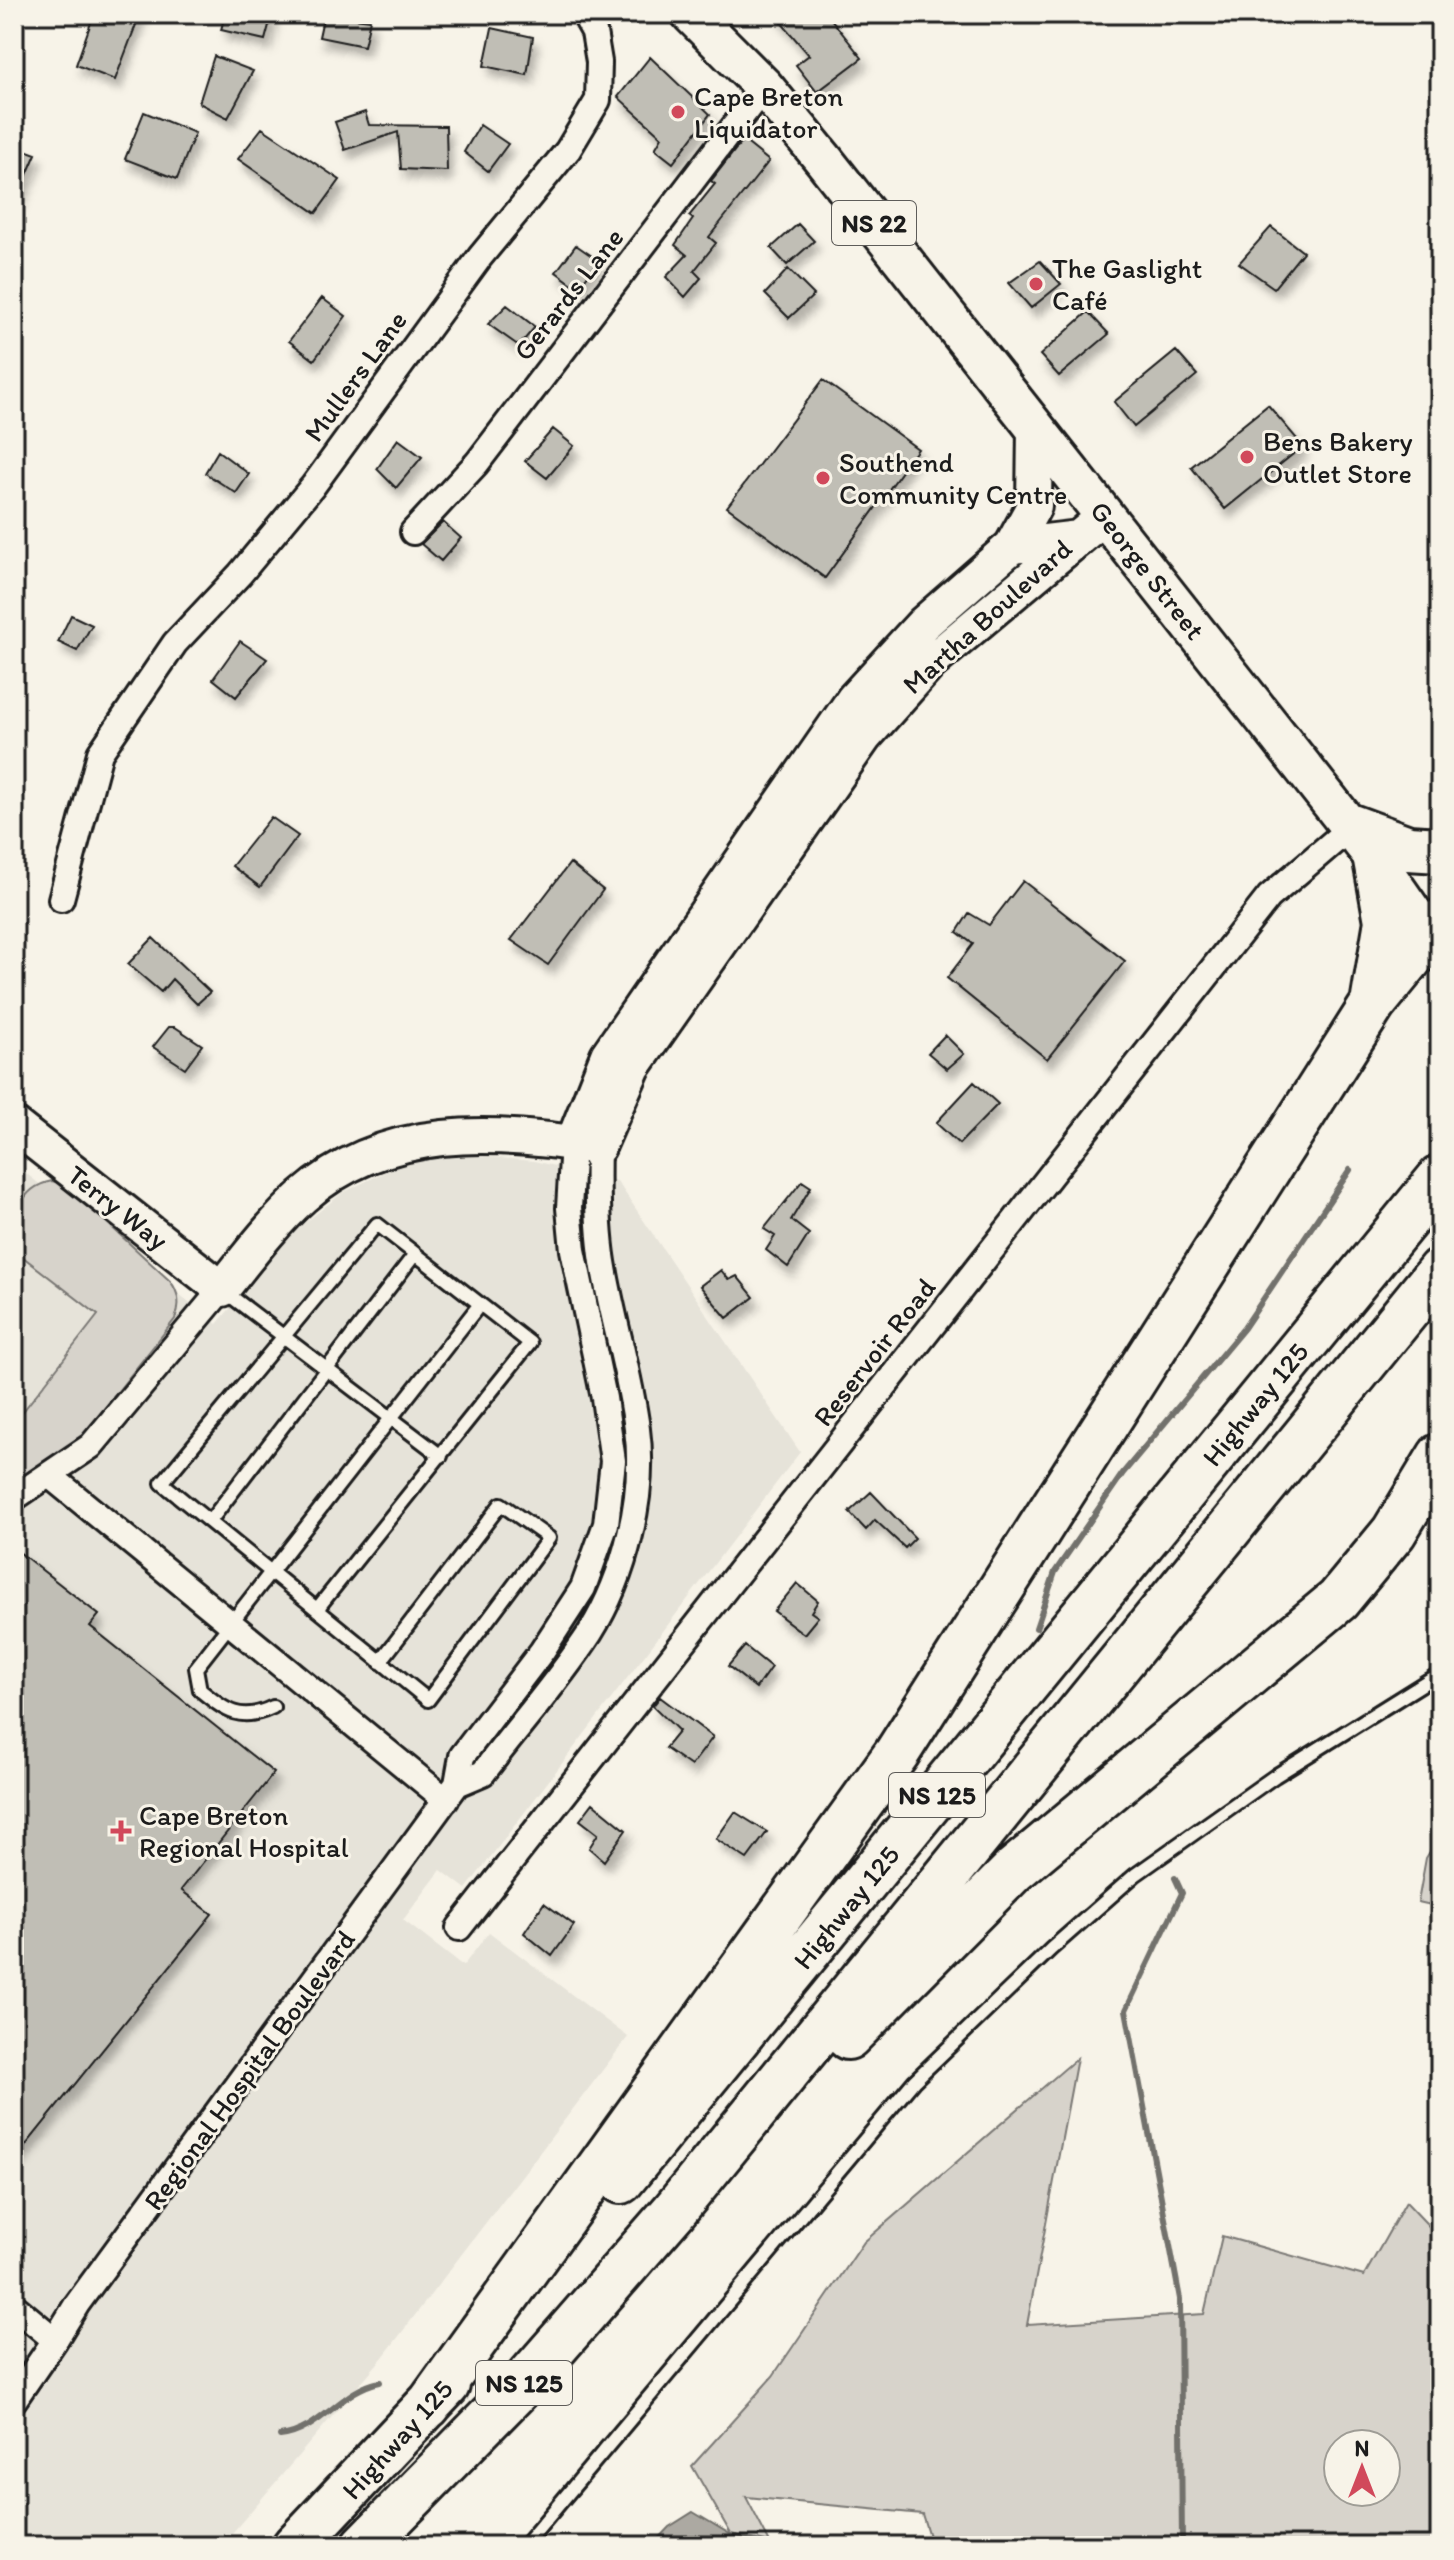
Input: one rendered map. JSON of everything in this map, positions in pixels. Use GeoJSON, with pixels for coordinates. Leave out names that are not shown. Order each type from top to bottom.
{"type":"FeatureCollection","features":[{"type":"Feature","properties":{"kind":"highway"},"geometry":{"type":"LineString","coordinates":[[1373,1004],[1387,921],[1363,844],[1440,850]]}},
{"type":"Feature","properties":{"kind":"highway"},"geometry":{"type":"LineString","coordinates":[[428,2406],[897,1753],[1373,1004],[1435,937]]}},
{"type":"Feature","properties":{"kind":"highway","name":"Highway 125"},"geometry":{"type":"LineString","coordinates":[[295,2546],[428,2406],[742,2036],[1440,1178]]}},
{"type":"Feature","properties":{"kind":"highway","name":"Highway 125"},"geometry":{"type":"LineString","coordinates":[[364,2546],[523,2384],[674,2211],[1440,1270]]}},
{"type":"Feature","properties":{"kind":"highway"},"geometry":{"type":"LineString","coordinates":[[674,2211],[1014,1870],[1338,1600],[1394,1532],[1440,1456]]}},
{"type":"Feature","properties":{"kind":"main road","name":"George Street"},"geometry":{"type":"LineString","coordinates":[[704,18],[764,87],[1035,427],[1092,527],[1363,844],[1435,937]]}},
{"type":"Feature","properties":{"kind":"street","name":"Mullers Lane"},"geometry":{"type":"LineString","coordinates":[[61,899],[100,753],[175,643],[240,574],[313,486],[480,257],[568,150],[598,100],[597,47],[594,32],[584,14]]}},
{"type":"Feature","properties":{"kind":"street","name":"Gerards Lane"},"geometry":{"type":"LineString","coordinates":[[413,532],[477,463],[764,87]]}},
{"type":"Feature","properties":{"kind":"street"},"geometry":{"type":"LineString","coordinates":[[1012,546],[1034,506],[1035,427]]}},
{"type":"Feature","properties":{"kind":"street","name":"Martha Boulevard"},"geometry":{"type":"LineString","coordinates":[[717,922],[854,699],[923,624],[1012,546],[1092,527]]}},
{"type":"Feature","properties":{"kind":"street","name":"Martha Boulevard"},"geometry":{"type":"LineString","coordinates":[[586,1145],[608,1055],[898,695],[930,663],[1092,527]]}},
{"type":"Feature","properties":{"kind":"street","name":"Reservoir Road"},"geometry":{"type":"LineString","coordinates":[[459,1928],[1269,897],[1363,844]]}},
{"type":"Feature","properties":{"kind":"street","name":"Terry Way"},"geometry":{"type":"LineString","coordinates":[[14,1125],[222,1289]]}},
{"type":"Feature","properties":{"kind":"street"},"geometry":{"type":"LineString","coordinates":[[14,1498],[91,1446],[303,1196],[351,1163],[406,1143],[459,1135],[507,1135],[586,1145]]}},
{"type":"Feature","properties":{"kind":"street","name":"Regional Hospital Boulevard"},"geometry":{"type":"LineString","coordinates":[[14,2400],[77,2304],[452,1792],[462,1756],[542,1651],[583,1588],[606,1524],[613,1461],[604,1398],[573,1250],[569,1208],[586,1145]]}},
{"type":"Feature","properties":{"kind":"street"},"geometry":{"type":"LineString","coordinates":[[49,1475],[229,1624],[452,1792]]}},
{"type":"Feature","properties":{"kind":"street"},"geometry":{"type":"LineString","coordinates":[[14,2306],[55,2340]]}},
{"type":"Feature","properties":{"kind":"lane"},"geometry":{"type":"LineString","coordinates":[[317,1609],[530,1343],[377,1224],[162,1483],[210,1521],[380,1662],[428,1700],[549,1538],[501,1504],[380,1662]]}},
{"type":"Feature","properties":{"kind":"lane"},"geometry":{"type":"LineString","coordinates":[[210,1521],[415,1254]]}},
{"type":"Feature","properties":{"kind":"lane"},"geometry":{"type":"LineString","coordinates":[[222,1289],[441,1456]]}},
{"type":"Feature","properties":{"kind":"lane"},"geometry":{"type":"LineString","coordinates":[[273,1707],[257,1715],[231,1715],[200,1690],[196,1668],[480,1304]]}},
{"type":"Feature","properties":{"kind":"lane"},"geometry":{"type":"LineString","coordinates":[[524,2546],[914,2081],[1051,1949],[1135,1875],[1173,1848],[1275,1776],[1440,1673]]}},
{"type":"Feature","properties":{"kind":"shaded area","name":"Cape Breton Regional Hospital"},"geometry":{"type":"Polygon","coordinates":[[[457,1154],[534,1161],[617,1181],[800,1452],[466,1889],[441,1870],[403,1920],[463,1966],[489,1932],[628,2037],[383,2357],[221,2546],[14,2546],[14,1164],[217,1324],[296,1230],[342,1193],[395,1167],[457,1154]]]}},
{"type":"Feature","properties":{"kind":"shaded area"},"geometry":{"type":"Polygon","coordinates":[[[52,1181],[66,1185],[170,1281],[177,1294],[178,1309],[175,1319],[80,1439],[14,1482],[14,1423],[98,1315],[14,1250],[17,1217],[24,1198],[40,1185],[52,1181]]]}},
{"type":"Feature","properties":{"kind":"shaded area"},"geometry":{"type":"Polygon","coordinates":[[[1440,1835],[1440,1907],[1418,1902],[1426,1858],[1440,1835]]]}},
{"type":"Feature","properties":{"kind":"shaded area"},"geometry":{"type":"Polygon","coordinates":[[[1077,2058],[1027,2325],[1204,2314],[1222,2236],[1364,2276],[1406,2202],[1440,2238],[1440,2546],[932,2546],[922,2514],[746,2497],[770,2543],[731,2534],[692,2466],[773,2376],[864,2242],[1077,2058]]]}},
{"type":"Feature","properties":{"kind":"shaded area"},"geometry":{"type":"Polygon","coordinates":[[[693,2512],[730,2534],[772,2546],[651,2546],[669,2527],[693,2512]]]}},
{"type":"Feature","properties":{"kind":"building"},"geometry":{"type":"Polygon","coordinates":[[[94,14],[140,14],[115,80],[76,65],[94,14]]]}},
{"type":"Feature","properties":{"kind":"building"},"geometry":{"type":"Polygon","coordinates":[[[225,14],[272,14],[265,40],[221,30],[225,14]]]}},
{"type":"Feature","properties":{"kind":"building"},"geometry":{"type":"Polygon","coordinates":[[[324,14],[370,20],[364,46],[319,37],[324,14]]]}},
{"type":"Feature","properties":{"kind":"building"},"geometry":{"type":"Polygon","coordinates":[[[774,14],[827,14],[862,58],[817,92],[796,65],[809,55],[774,14]]]}},
{"type":"Feature","properties":{"kind":"building"},"geometry":{"type":"Polygon","coordinates":[[[492,28],[533,37],[527,75],[484,66],[492,28]]]}},
{"type":"Feature","properties":{"kind":"building"},"geometry":{"type":"Polygon","coordinates":[[[214,56],[253,71],[228,118],[199,103],[214,56]]]}},
{"type":"Feature","properties":{"kind":"building"},"geometry":{"type":"Polygon","coordinates":[[[650,57],[710,114],[673,163],[655,149],[662,137],[618,97],[650,57]]]}},
{"type":"Feature","properties":{"kind":"building"},"geometry":{"type":"Polygon","coordinates":[[[144,112],[195,133],[177,179],[125,159],[144,112]]]}},
{"type":"Feature","properties":{"kind":"building"},"geometry":{"type":"Polygon","coordinates":[[[365,112],[369,125],[446,126],[447,171],[401,169],[398,132],[345,150],[335,122],[365,112]]]}},
{"type":"Feature","properties":{"kind":"building"},"geometry":{"type":"Polygon","coordinates":[[[480,125],[508,144],[488,171],[464,152],[480,125]]]}},
{"type":"Feature","properties":{"kind":"building"},"geometry":{"type":"Polygon","coordinates":[[[262,128],[340,180],[316,213],[238,159],[262,128]]]}},
{"type":"Feature","properties":{"kind":"building"},"geometry":{"type":"Polygon","coordinates":[[[743,140],[769,161],[709,237],[716,243],[694,271],[701,278],[685,297],[666,277],[687,255],[675,245],[693,219],[689,216],[715,184],[711,181],[743,140]]]}},
{"type":"Feature","properties":{"kind":"building"},"geometry":{"type":"Polygon","coordinates":[[[14,146],[36,154],[14,204],[14,146]]]}},
{"type":"Feature","properties":{"kind":"building"},"geometry":{"type":"Polygon","coordinates":[[[798,224],[814,241],[787,265],[771,248],[798,224]]]}},
{"type":"Feature","properties":{"kind":"building"},"geometry":{"type":"Polygon","coordinates":[[[1271,227],[1303,252],[1274,288],[1239,263],[1271,227]]]}},
{"type":"Feature","properties":{"kind":"building"},"geometry":{"type":"Polygon","coordinates":[[[576,245],[599,261],[578,288],[556,272],[576,245]]]}},
{"type":"Feature","properties":{"kind":"building"},"geometry":{"type":"Polygon","coordinates":[[[1040,261],[1061,284],[1031,308],[1009,283],[1040,261]]]}},
{"type":"Feature","properties":{"kind":"building"},"geometry":{"type":"Polygon","coordinates":[[[788,269],[814,295],[789,318],[765,294],[788,269]]]}},
{"type":"Feature","properties":{"kind":"building"},"geometry":{"type":"Polygon","coordinates":[[[322,298],[346,316],[314,360],[289,341],[322,298]]]}},
{"type":"Feature","properties":{"kind":"building"},"geometry":{"type":"Polygon","coordinates":[[[507,305],[535,327],[519,346],[488,324],[507,305]]]}},
{"type":"Feature","properties":{"kind":"building"},"geometry":{"type":"Polygon","coordinates":[[[1088,312],[1109,334],[1059,376],[1040,355],[1088,312]]]}},
{"type":"Feature","properties":{"kind":"building"},"geometry":{"type":"Polygon","coordinates":[[[1176,351],[1197,375],[1134,427],[1114,402],[1176,351]]]}},
{"type":"Feature","properties":{"kind":"building","name":"Southend Community Centre"},"geometry":{"type":"Polygon","coordinates":[[[823,380],[918,449],[825,578],[727,507],[823,380]]]}},
{"type":"Feature","properties":{"kind":"building","name":"Bens Bakery Outlet Store"},"geometry":{"type":"Polygon","coordinates":[[[1268,405],[1303,446],[1225,509],[1191,467],[1268,405]]]}},
{"type":"Feature","properties":{"kind":"building"},"geometry":{"type":"Polygon","coordinates":[[[553,429],[574,446],[547,478],[525,461],[553,429]]]}},
{"type":"Feature","properties":{"kind":"building"},"geometry":{"type":"Polygon","coordinates":[[[398,439],[422,457],[396,488],[377,469],[398,439]]]}},
{"type":"Feature","properties":{"kind":"building"},"geometry":{"type":"Polygon","coordinates":[[[218,451],[249,474],[236,493],[205,473],[218,451]]]}},
{"type":"Feature","properties":{"kind":"building"},"geometry":{"type":"Polygon","coordinates":[[[443,522],[461,538],[441,561],[421,544],[443,522]]]}},
{"type":"Feature","properties":{"kind":"building"},"geometry":{"type":"Polygon","coordinates":[[[71,615],[92,625],[77,651],[58,642],[71,615]]]}},
{"type":"Feature","properties":{"kind":"building"},"geometry":{"type":"Polygon","coordinates":[[[240,641],[267,659],[236,697],[213,679],[240,641]]]}},
{"type":"Feature","properties":{"kind":"building"},"geometry":{"type":"Polygon","coordinates":[[[271,817],[298,836],[260,887],[232,866],[271,817]]]}},
{"type":"Feature","properties":{"kind":"building"},"geometry":{"type":"Polygon","coordinates":[[[570,863],[603,890],[548,965],[511,940],[570,863]]]}},
{"type":"Feature","properties":{"kind":"building"},"geometry":{"type":"Polygon","coordinates":[[[1023,881],[1125,961],[1047,1059],[947,978],[973,944],[957,932],[969,913],[989,925],[1023,881]]]}},
{"type":"Feature","properties":{"kind":"building"},"geometry":{"type":"Polygon","coordinates":[[[153,938],[210,992],[197,1004],[172,979],[161,992],[128,964],[153,938]]]}},
{"type":"Feature","properties":{"kind":"building"},"geometry":{"type":"Polygon","coordinates":[[[169,1027],[175,1027],[202,1045],[185,1068],[153,1047],[169,1027]]]}},
{"type":"Feature","properties":{"kind":"building"},"geometry":{"type":"Polygon","coordinates":[[[945,1035],[964,1054],[947,1069],[928,1053],[945,1035]]]}},
{"type":"Feature","properties":{"kind":"building"},"geometry":{"type":"Polygon","coordinates":[[[974,1082],[998,1104],[959,1144],[936,1123],[974,1082]]]}},
{"type":"Feature","properties":{"kind":"building"},"geometry":{"type":"Polygon","coordinates":[[[802,1181],[811,1187],[791,1220],[809,1234],[788,1267],[766,1250],[775,1236],[764,1229],[802,1181]]]}},
{"type":"Feature","properties":{"kind":"building"},"geometry":{"type":"Polygon","coordinates":[[[721,1270],[729,1280],[737,1276],[754,1297],[727,1318],[700,1286],[721,1270]]]}},
{"type":"Feature","properties":{"kind":"building"},"geometry":{"type":"Polygon","coordinates":[[[871,1492],[915,1538],[905,1548],[875,1520],[866,1530],[849,1512],[871,1492]]]}},
{"type":"Feature","properties":{"kind":"building","name":"Cape Breton Regional Hospital"},"geometry":{"type":"Polygon","coordinates":[[[14,1548],[99,1615],[90,1626],[274,1773],[181,1890],[212,1914],[14,2160],[14,1548]]]}},
{"type":"Feature","properties":{"kind":"building"},"geometry":{"type":"Polygon","coordinates":[[[797,1583],[818,1601],[811,1612],[818,1617],[804,1634],[774,1611],[797,1583]]]}},
{"type":"Feature","properties":{"kind":"building"},"geometry":{"type":"Polygon","coordinates":[[[745,1646],[771,1667],[756,1688],[728,1666],[745,1646]]]}},
{"type":"Feature","properties":{"kind":"building"},"geometry":{"type":"Polygon","coordinates":[[[660,1697],[713,1737],[691,1766],[665,1748],[679,1731],[653,1706],[660,1697]]]}},
{"type":"Feature","properties":{"kind":"building"},"geometry":{"type":"Polygon","coordinates":[[[593,1803],[626,1830],[604,1861],[589,1848],[598,1834],[580,1820],[593,1803]]]}},
{"type":"Feature","properties":{"kind":"building"},"geometry":{"type":"Polygon","coordinates":[[[735,1812],[767,1832],[747,1859],[716,1839],[735,1812]]]}},
{"type":"Feature","properties":{"kind":"building"},"geometry":{"type":"Polygon","coordinates":[[[544,1903],[574,1925],[552,1956],[524,1933],[544,1903]]]}},
{"type":"Feature","properties":{"kind":"waterway"},"geometry":{"type":"LineString","coordinates":[[1036,1628],[1055,1572],[1123,1473],[1244,1328],[1350,1170]]}},
{"type":"Feature","properties":{"kind":"waterway"},"geometry":{"type":"LineString","coordinates":[[1175,1878],[1182,1893],[1126,2010],[1180,2299],[1182,2546]]}},
{"type":"Feature","properties":{"kind":"waterway"},"geometry":{"type":"LineString","coordinates":[[280,2436],[307,2427],[353,2393],[380,2382]]}},
{"type":"Feature","properties":{"kind":"place","name":"Cape Breton Liquidator"},"geometry":{"type":"Point","coordinates":[678,112]}},
{"type":"Feature","properties":{"kind":"place","name":"The Gaslight Café"},"geometry":{"type":"Point","coordinates":[1036,284]}},
{"type":"Feature","properties":{"kind":"place","name":"Bens Bakery Outlet Store"},"geometry":{"type":"Point","coordinates":[1247,457]}},
{"type":"Feature","properties":{"kind":"place","name":"Southend Community Centre"},"geometry":{"type":"Point","coordinates":[823,478]}},
{"type":"Feature","properties":{"kind":"place","name":"Cape Breton Regional Hospital"},"geometry":{"type":"Point","coordinates":[121,1831]}}]}
